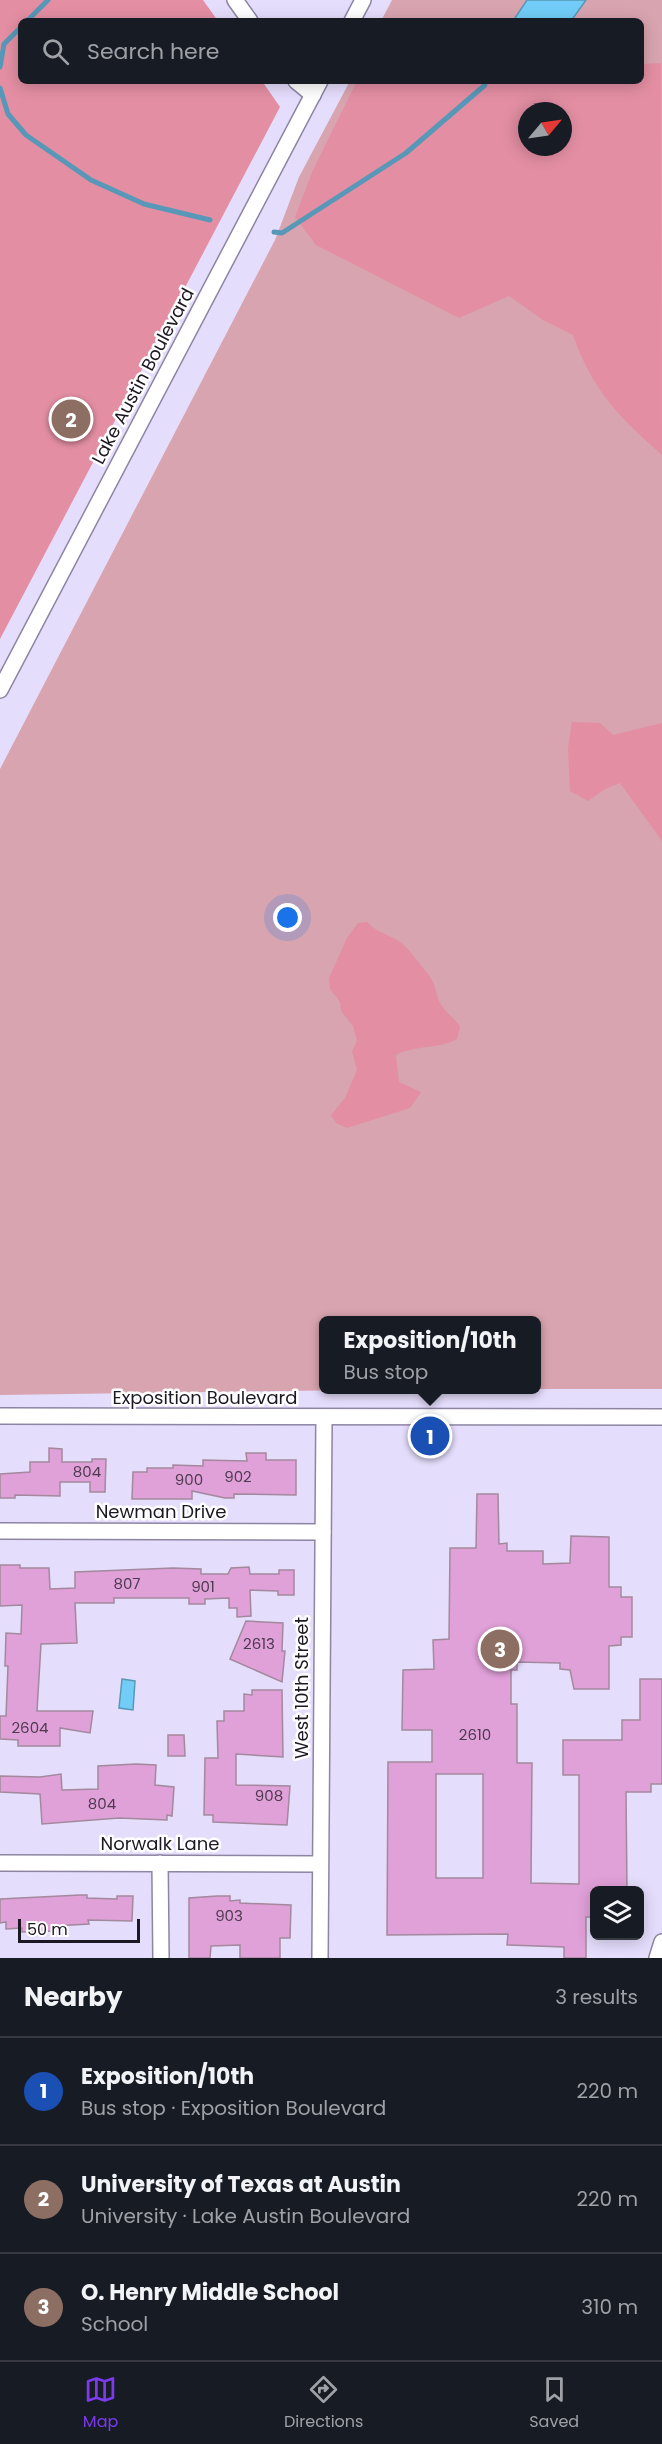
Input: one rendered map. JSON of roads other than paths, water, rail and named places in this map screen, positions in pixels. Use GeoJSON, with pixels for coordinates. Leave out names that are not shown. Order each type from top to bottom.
{"type":"FeatureCollection","features":[{"type":"Feature","properties":{"kind":"street"},"geometry":{"type":"LineString","coordinates":[[235,0],[248,18]]}},
{"type":"Feature","properties":{"kind":"street"},"geometry":{"type":"LineString","coordinates":[[354,18],[363,0]]}},
{"type":"Feature","properties":{"kind":"street"},"geometry":{"type":"LineString","coordinates":[[300,84],[313,95]]}},
{"type":"Feature","properties":{"kind":"street","name":"Lake Austin Boulevard"},"geometry":{"type":"LineString","coordinates":[[0,690],[318,84]]}},
{"type":"Feature","properties":{"kind":"street","name":"Exposition Boulevard"},"geometry":{"type":"LineString","coordinates":[[0,1416],[662,1417]]}},
{"type":"Feature","properties":{"kind":"street","name":"West 10th Street"},"geometry":{"type":"LineString","coordinates":[[320,1958],[324,1418]]}},
{"type":"Feature","properties":{"kind":"street","name":"Newman Drive"},"geometry":{"type":"LineString","coordinates":[[0,1531],[323,1532]]}},
{"type":"Feature","properties":{"kind":"street","name":"Norwalk Lane"},"geometry":{"type":"LineString","coordinates":[[0,1863],[320,1864]]}},
{"type":"Feature","properties":{"kind":"street"},"geometry":{"type":"LineString","coordinates":[[160,1863],[161,1958]]}},
{"type":"Feature","properties":{"kind":"street"},"geometry":{"type":"LineString","coordinates":[[657,1958],[662,1942]]}},
{"type":"Feature","properties":{"kind":"water"},"geometry":{"type":"Polygon","coordinates":[[[527,0],[586,0],[573,18],[515,18],[527,0]]]}},
{"type":"Feature","properties":{"kind":"water"},"geometry":{"type":"Polygon","coordinates":[[[122,1679],[135,1681],[133,1710],[119,1708],[122,1679]]]}},
{"type":"Feature","properties":{"kind":"waterway"},"geometry":{"type":"LineString","coordinates":[[30,18],[48,0]]}},
{"type":"Feature","properties":{"kind":"waterway"},"geometry":{"type":"LineString","coordinates":[[0,67],[4,44],[18,30]]}},
{"type":"Feature","properties":{"kind":"waterway"},"geometry":{"type":"LineString","coordinates":[[274,232],[282,233],[406,153],[485,85]]}},
{"type":"Feature","properties":{"kind":"waterway"},"geometry":{"type":"LineString","coordinates":[[0,88],[8,114],[26,135],[91,180],[144,204],[210,220]]}},
{"type":"Feature","properties":{"kind":"place","name":"University of Texas at Austin"},"geometry":{"type":"Point","coordinates":[71,419]}},
{"type":"Feature","properties":{"kind":"place","name":"Exposition/10th"},"geometry":{"type":"Point","coordinates":[430,1436]}},
{"type":"Feature","properties":{"kind":"place","name":"O. Henry Middle School"},"geometry":{"type":"Point","coordinates":[500,1649]}}]}
